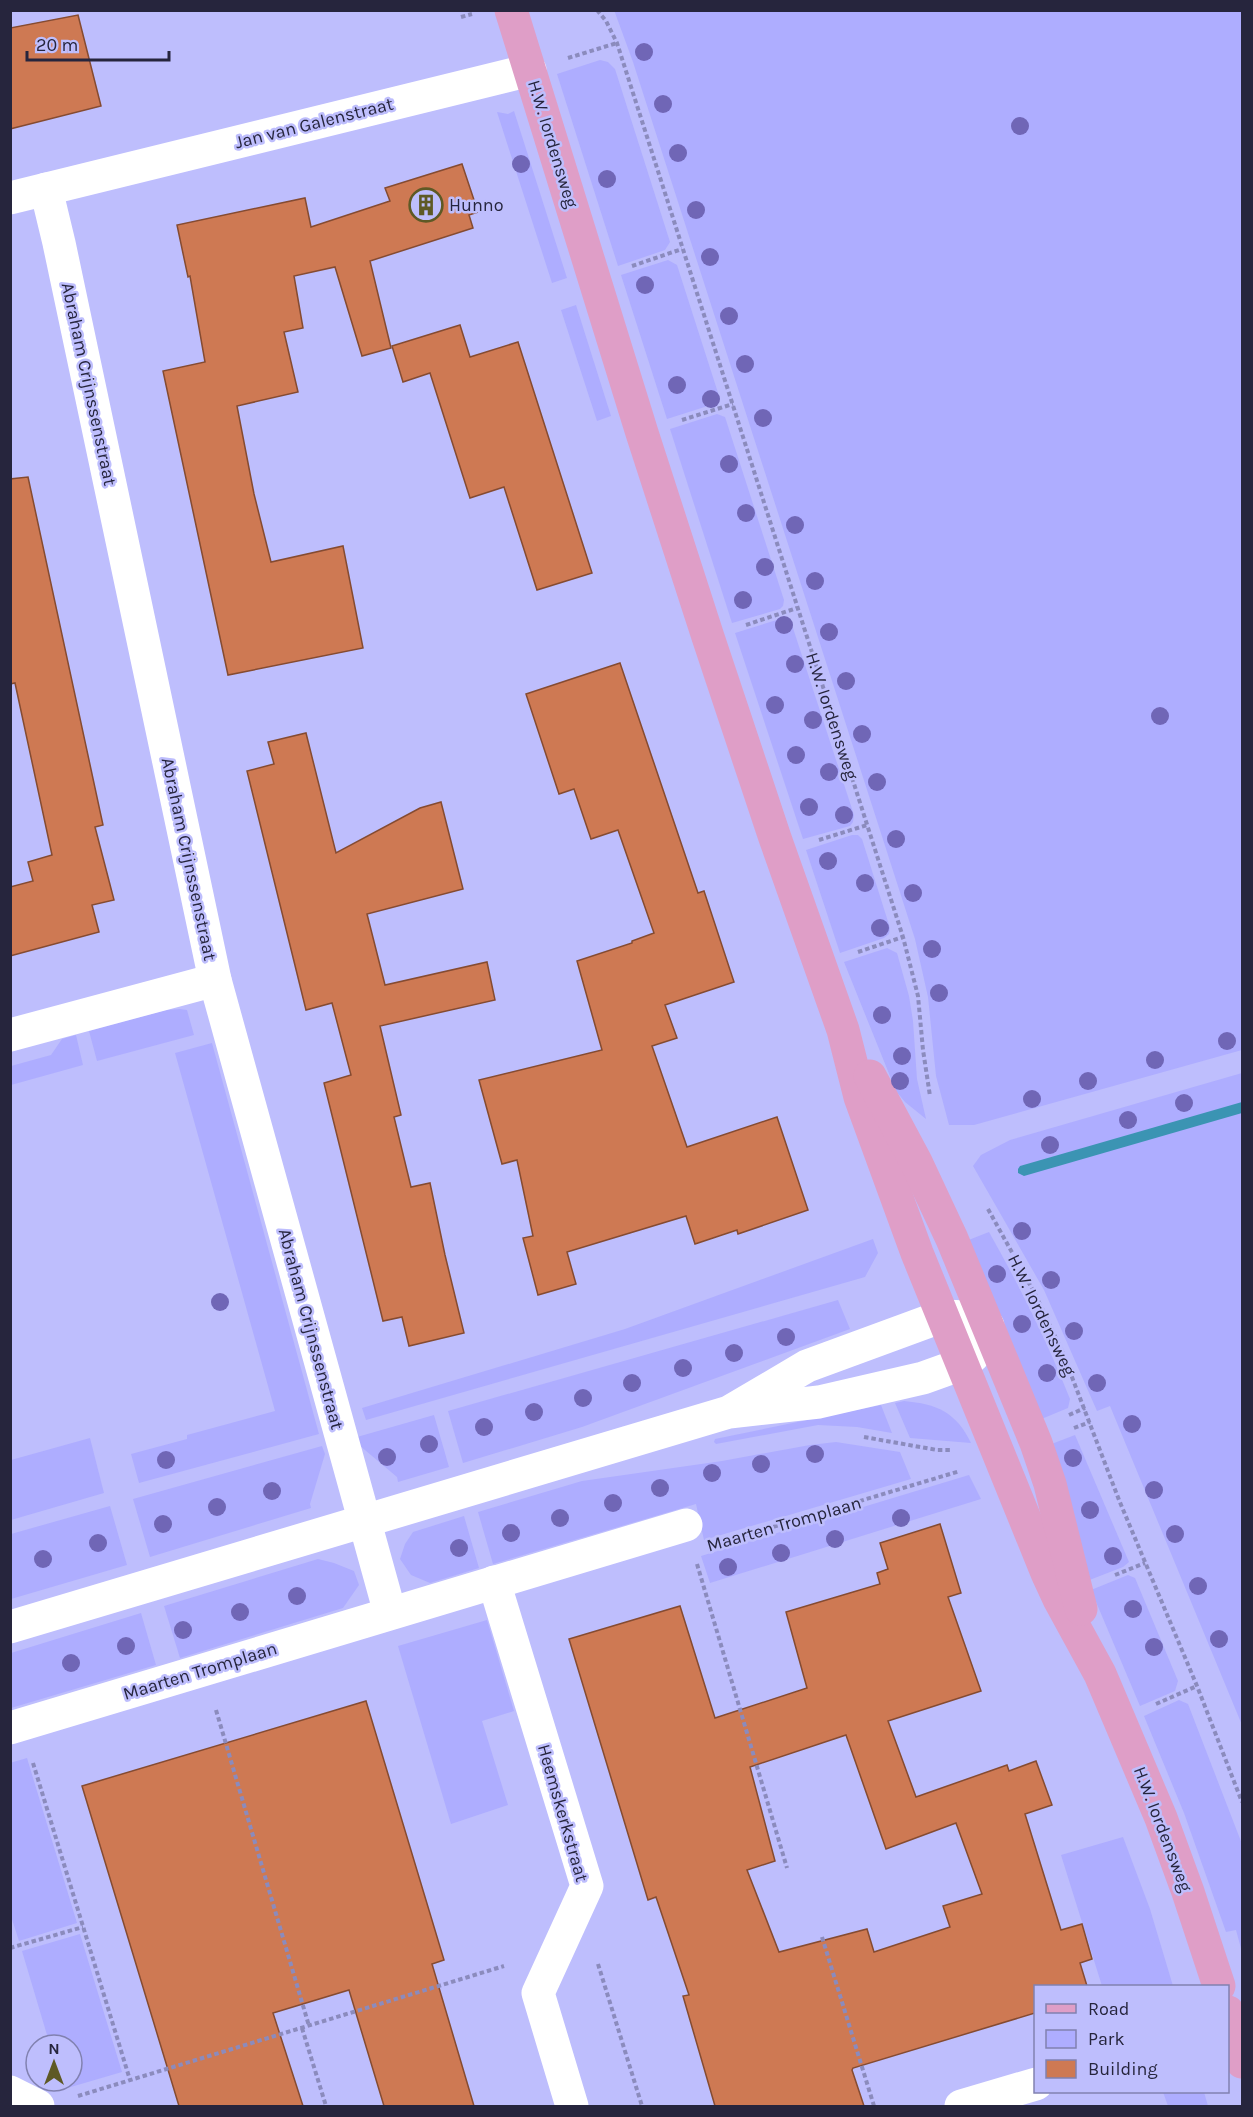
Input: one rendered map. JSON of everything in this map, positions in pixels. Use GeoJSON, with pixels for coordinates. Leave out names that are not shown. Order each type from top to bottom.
{"type":"FeatureCollection","features":[{"type":"Feature","properties":{"kind":"main road","name":"H.W. Iordensweg"},"geometry":{"type":"LineString","coordinates":[[511,10],[642,433],[780,852],[843,1030],[860,1097],[1000,1459],[1059,1599],[1100,1674],[1161,1818],[1220,1985]]}},
{"type":"Feature","properties":{"kind":"main road","name":"H.W. Iordensweg"},"geometry":{"type":"LineString","coordinates":[[843,1030],[916,1162],[952,1239],[1036,1443],[1050,1484],[1066,1552],[1100,1674]]}},
{"type":"Feature","properties":{"kind":"main road"},"geometry":{"type":"LineString","coordinates":[[1229,2019],[1242,2062]]}},
{"type":"Feature","properties":{"kind":"street","name":"Jan van Galenstraat"},"geometry":{"type":"LineString","coordinates":[[10,198],[530,70]]}},
{"type":"Feature","properties":{"kind":"street","name":"Abraham Crijnssenstraat"},"geometry":{"type":"LineString","coordinates":[[46,189],[215,980],[364,1521]]}},
{"type":"Feature","properties":{"kind":"street"},"geometry":{"type":"LineString","coordinates":[[10,1035],[215,980]]}},
{"type":"Feature","properties":{"kind":"street"},"geometry":{"type":"LineString","coordinates":[[10,1627],[729,1412],[819,1402],[923,1378],[962,1364],[973,1356],[980,1347],[988,1326],[967,1317],[943,1316],[807,1366],[729,1412]]}},
{"type":"Feature","properties":{"kind":"street"},"geometry":{"type":"LineString","coordinates":[[364,1521],[390,1613]]}},
{"type":"Feature","properties":{"kind":"street","name":"Maarten Tromplaan"},"geometry":{"type":"LineString","coordinates":[[16,1726],[494,1582],[690,1538]]}},
{"type":"Feature","properties":{"kind":"street","name":"Heemskerkstraat"},"geometry":{"type":"LineString","coordinates":[[494,1582],[587,1886],[538,1993],[572,2106]]}},
{"type":"Feature","properties":{"kind":"street"},"geometry":{"type":"LineString","coordinates":[[961,2106],[1034,2084]]}},
{"type":"Feature","properties":{"kind":"street"},"geometry":{"type":"LineString","coordinates":[[10,2092],[38,2106]]}},
{"type":"Feature","properties":{"kind":"path","name":"H.W. Iordensweg"},"geometry":{"type":"LineString","coordinates":[[597,10],[606,21],[617,44],[914,975],[922,1023],[926,1078],[932,1103]]}},
{"type":"Feature","properties":{"kind":"path"},"geometry":{"type":"LineString","coordinates":[[530,70],[617,44]]}},
{"type":"Feature","properties":{"kind":"path"},"geometry":{"type":"LineString","coordinates":[[595,278],[682,249]]}},
{"type":"Feature","properties":{"kind":"path"},"geometry":{"type":"LineString","coordinates":[[642,433],[733,404]]}},
{"type":"Feature","properties":{"kind":"path"},"geometry":{"type":"LineString","coordinates":[[708,637],[797,608]]}},
{"type":"Feature","properties":{"kind":"path"},"geometry":{"type":"LineString","coordinates":[[780,852],[867,825]]}},
{"type":"Feature","properties":{"kind":"path","name":"H.W. Iordensweg"},"geometry":{"type":"LineString","coordinates":[[984,1204],[1035,1294],[1085,1408],[1119,1500],[1197,1686],[1242,1802]]}},
{"type":"Feature","properties":{"kind":"path"},"geometry":{"type":"LineString","coordinates":[[1036,1443],[1090,1422]]}},
{"type":"Feature","properties":{"kind":"path","name":"Maarten Tromplaan"},"geometry":{"type":"LineString","coordinates":[[690,1538],[1000,1459]]}},
{"type":"Feature","properties":{"kind":"path"},"geometry":{"type":"LineString","coordinates":[[690,1538],[787,1868]]}},
{"type":"Feature","properties":{"kind":"path"},"geometry":{"type":"LineString","coordinates":[[204,1670],[309,2026]]}},
{"type":"Feature","properties":{"kind":"path"},"geometry":{"type":"LineString","coordinates":[[16,1726],[83,1927],[130,2080]]}},
{"type":"Feature","properties":{"kind":"path"},"geometry":{"type":"LineString","coordinates":[[579,1904],[642,2106]]}},
{"type":"Feature","properties":{"kind":"path"},"geometry":{"type":"LineString","coordinates":[[10,1948],[83,1927]]}},
{"type":"Feature","properties":{"kind":"path"},"geometry":{"type":"LineString","coordinates":[[822,1938],[874,2106]]}},
{"type":"Feature","properties":{"kind":"path"},"geometry":{"type":"LineString","coordinates":[[75,2097],[557,1950]]}},
{"type":"Feature","properties":{"kind":"path"},"geometry":{"type":"LineString","coordinates":[[302,2028],[326,2106]]}},
{"type":"Feature","properties":{"kind":"green space"},"geometry":{"type":"Polygon","coordinates":[[[614,10],[1242,11],[1242,1050],[974,1125],[949,1125],[936,1076],[928,997],[915,939],[633,62],[614,10]]]}},
{"type":"Feature","properties":{"kind":"green space"},"geometry":{"type":"Polygon","coordinates":[[[600,60],[608,62],[615,69],[670,242],[665,250],[618,266],[557,74],[600,60]]]}},
{"type":"Feature","properties":{"kind":"green space"},"geometry":{"type":"Polygon","coordinates":[[[514,111],[567,278],[552,283],[497,112],[508,114],[514,111]]]}},
{"type":"Feature","properties":{"kind":"green space"},"geometry":{"type":"Polygon","coordinates":[[[668,260],[677,265],[719,396],[714,404],[667,419],[621,275],[668,260]]]}},
{"type":"Feature","properties":{"kind":"green space"},"geometry":{"type":"Polygon","coordinates":[[[576,305],[611,416],[597,421],[561,310],[576,305]]]}},
{"type":"Feature","properties":{"kind":"green space"},"geometry":{"type":"Polygon","coordinates":[[[717,414],[725,417],[784,600],[780,609],[732,623],[670,429],[717,414]]]}},
{"type":"Feature","properties":{"kind":"green space"},"geometry":{"type":"Polygon","coordinates":[[[783,618],[791,622],[854,815],[850,826],[803,839],[735,633],[783,618]]]}},
{"type":"Feature","properties":{"kind":"green space"},"geometry":{"type":"Polygon","coordinates":[[[858,835],[862,839],[890,928],[889,934],[884,938],[840,953],[806,850],[858,835]]]}},
{"type":"Feature","properties":{"kind":"green space"},"geometry":{"type":"Polygon","coordinates":[[[887,948],[897,953],[909,996],[917,1079],[926,1119],[905,1102],[896,1091],[844,962],[887,948]]]}},
{"type":"Feature","properties":{"kind":"green space"},"geometry":{"type":"Polygon","coordinates":[[[166,1010],[187,1010],[194,1035],[97,1061],[89,1031],[166,1010]]]}},
{"type":"Feature","properties":{"kind":"green space"},"geometry":{"type":"Polygon","coordinates":[[[76,1035],[83,1065],[11,1085],[11,1066],[51,1055],[62,1039],[76,1035]]]}},
{"type":"Feature","properties":{"kind":"green space"},"geometry":{"type":"Polygon","coordinates":[[[212,1043],[319,1434],[139,1483],[131,1454],[187,1439],[187,1435],[275,1411],[175,1053],[212,1043]]]}},
{"type":"Feature","properties":{"kind":"green space"},"geometry":{"type":"Polygon","coordinates":[[[1242,1073],[1242,1725],[1110,1406],[1097,1411],[1044,1290],[973,1166],[981,1155],[1010,1140],[1242,1073]]]}},
{"type":"Feature","properties":{"kind":"green space"},"geometry":{"type":"Polygon","coordinates":[[[989,1232],[1032,1314],[1070,1399],[1068,1408],[1039,1420],[966,1241],[989,1232]]]}},
{"type":"Feature","properties":{"kind":"green space"},"geometry":{"type":"Polygon","coordinates":[[[873,1239],[878,1253],[865,1277],[366,1420],[362,1408],[625,1329],[873,1239]]]}},
{"type":"Feature","properties":{"kind":"green space"},"geometry":{"type":"Polygon","coordinates":[[[838,1300],[850,1329],[582,1427],[463,1463],[448,1411],[838,1300]]]}},
{"type":"Feature","properties":{"kind":"green space"},"geometry":{"type":"Polygon","coordinates":[[[904,1401],[936,1407],[952,1417],[971,1443],[910,1438],[895,1403],[904,1401]]]}},
{"type":"Feature","properties":{"kind":"green space"},"geometry":{"type":"Polygon","coordinates":[[[881,1405],[892,1433],[857,1427],[818,1425],[716,1444],[714,1442],[715,1439],[881,1405]]]}},
{"type":"Feature","properties":{"kind":"green space"},"geometry":{"type":"Polygon","coordinates":[[[434,1415],[449,1467],[398,1482],[397,1477],[359,1445],[357,1437],[434,1415]]]}},
{"type":"Feature","properties":{"kind":"green space"},"geometry":{"type":"Polygon","coordinates":[[[1075,1435],[1129,1562],[1123,1567],[1087,1581],[1049,1445],[1075,1435]]]}},
{"type":"Feature","properties":{"kind":"green space"},"geometry":{"type":"Polygon","coordinates":[[[90,1438],[104,1493],[11,1520],[11,1460],[90,1438]]]}},
{"type":"Feature","properties":{"kind":"green space"},"geometry":{"type":"Polygon","coordinates":[[[836,1442],[900,1452],[911,1479],[704,1540],[696,1504],[493,1564],[478,1512],[582,1481],[836,1442]]]}},
{"type":"Feature","properties":{"kind":"green space"},"geometry":{"type":"Polygon","coordinates":[[[322,1446],[325,1454],[310,1504],[311,1508],[150,1557],[133,1499],[322,1446]]]}},
{"type":"Feature","properties":{"kind":"green space"},"geometry":{"type":"Polygon","coordinates":[[[969,1475],[981,1499],[710,1583],[701,1556],[969,1475]]]}},
{"type":"Feature","properties":{"kind":"green space"},"geometry":{"type":"Polygon","coordinates":[[[110,1506],[127,1565],[11,1599],[11,1534],[110,1506]]]}},
{"type":"Feature","properties":{"kind":"green space"},"geometry":{"type":"Polygon","coordinates":[[[464,1516],[479,1568],[430,1583],[411,1575],[400,1559],[405,1544],[413,1532],[464,1516]]]}},
{"type":"Feature","properties":{"kind":"green space"},"geometry":{"type":"Polygon","coordinates":[[[318,1559],[354,1571],[359,1585],[343,1608],[180,1658],[164,1606],[318,1559]]]}},
{"type":"Feature","properties":{"kind":"green space"},"geometry":{"type":"Polygon","coordinates":[[[1128,1575],[1135,1578],[1178,1681],[1175,1691],[1140,1706],[1091,1590],[1128,1575]]]}},
{"type":"Feature","properties":{"kind":"green space"},"geometry":{"type":"Polygon","coordinates":[[[141,1613],[156,1665],[11,1708],[11,1653],[141,1613]]]}},
{"type":"Feature","properties":{"kind":"green space"},"geometry":{"type":"Polygon","coordinates":[[[487,1620],[514,1711],[482,1721],[508,1805],[451,1824],[398,1646],[487,1620]]]}},
{"type":"Feature","properties":{"kind":"green space"},"geometry":{"type":"Polygon","coordinates":[[[1179,1700],[1188,1704],[1242,1844],[1242,1952],[1236,1930],[1226,1932],[1184,1813],[1144,1716],[1179,1700]]]}},
{"type":"Feature","properties":{"kind":"green space"},"geometry":{"type":"Polygon","coordinates":[[[27,1758],[77,1923],[19,1941],[10,1913],[10,1763],[27,1758]]]}},
{"type":"Feature","properties":{"kind":"green space"},"geometry":{"type":"Polygon","coordinates":[[[1123,1837],[1150,1909],[1173,1985],[1102,1985],[1061,1855],[1123,1837]]]}},
{"type":"Feature","properties":{"kind":"green space"},"geometry":{"type":"Polygon","coordinates":[[[80,1934],[122,2072],[84,2083],[84,2033],[46,2033],[22,1951],[80,1934]]]}},
{"type":"Feature","properties":{"kind":"green space"},"geometry":{"type":"Polygon","coordinates":[[[1163,2093],[1204,2093],[1208,2106],[1168,2106],[1163,2093]]]}},
{"type":"Feature","properties":{"kind":"shaded area"},"geometry":{"type":"Polygon","coordinates":[[[1242,1102],[1242,1113],[1024,1176],[1018,1173],[1020,1166],[1242,1102]]]}},
{"type":"Feature","properties":{"kind":"building"},"geometry":{"type":"Polygon","coordinates":[[[78,15],[101,106],[10,129],[10,28],[78,15]]]}},
{"type":"Feature","properties":{"kind":"building"},"geometry":{"type":"Polygon","coordinates":[[[462,164],[478,212],[469,215],[473,228],[370,261],[391,348],[362,356],[335,267],[294,276],[303,328],[284,332],[298,392],[237,406],[254,494],[271,562],[343,546],[363,648],[228,675],[163,371],[205,362],[190,276],[188,277],[177,225],[305,198],[311,227],[390,201],[385,188],[462,164]]]}},
{"type":"Feature","properties":{"kind":"building"},"geometry":{"type":"Polygon","coordinates":[[[460,325],[470,357],[518,342],[592,573],[537,590],[504,487],[470,498],[430,373],[403,382],[392,346],[460,325]]]}},
{"type":"Feature","properties":{"kind":"building"},"geometry":{"type":"Polygon","coordinates":[[[28,477],[103,825],[95,827],[114,900],[92,905],[99,932],[10,956],[10,887],[33,881],[28,862],[52,855],[15,683],[10,684],[10,479],[28,477]]]}},
{"type":"Feature","properties":{"kind":"building"},"geometry":{"type":"Polygon","coordinates":[[[620,663],[698,893],[704,891],[734,982],[665,1005],[677,1038],[652,1046],[687,1147],[777,1117],[808,1210],[738,1234],[737,1230],[695,1244],[686,1216],[567,1252],[576,1284],[538,1295],[523,1238],[533,1236],[517,1160],[502,1164],[479,1080],[602,1050],[577,961],[632,943],[632,941],[654,933],[618,830],[591,839],[574,789],[559,794],[526,694],[620,663]]]}},
{"type":"Feature","properties":{"kind":"building"},"geometry":{"type":"Polygon","coordinates":[[[306,733],[336,853],[420,808],[441,802],[463,889],[367,914],[385,985],[487,962],[495,1000],[380,1026],[401,1115],[394,1117],[411,1187],[430,1183],[464,1333],[409,1346],[402,1317],[383,1321],[324,1083],[351,1075],[332,1003],[306,1010],[247,771],[274,764],[268,742],[306,733]]]}},
{"type":"Feature","properties":{"kind":"building"},"geometry":{"type":"Polygon","coordinates":[[[940,1524],[961,1593],[948,1597],[981,1691],[888,1721],[916,1797],[1007,1765],[1009,1771],[1036,1761],[1052,1805],[1025,1814],[1061,1930],[1082,1924],[1092,1959],[1080,1963],[1087,1985],[1034,1985],[1034,2013],[853,2068],[864,2106],[715,2106],[683,1996],[689,1995],[656,1897],[648,1900],[569,1639],[680,1606],[715,1718],[807,1688],[786,1612],[880,1584],[877,1573],[888,1569],[880,1543],[940,1524]],[[846,1735],[750,1767],[775,1861],[747,1870],[779,1952],[867,1929],[874,1952],[950,1927],[943,1906],[982,1894],[956,1823],[886,1849],[846,1735]]]}},
{"type":"Feature","properties":{"kind":"building"},"geometry":{"type":"Polygon","coordinates":[[[366,1701],[444,1960],[432,1964],[474,2106],[384,2106],[349,1990],[273,2013],[303,2106],[179,2106],[82,1786],[366,1701]]]}},
{"type":"Feature","properties":{"kind":"place","name":"Hunno"},"geometry":{"type":"Point","coordinates":[426,205]}}]}
